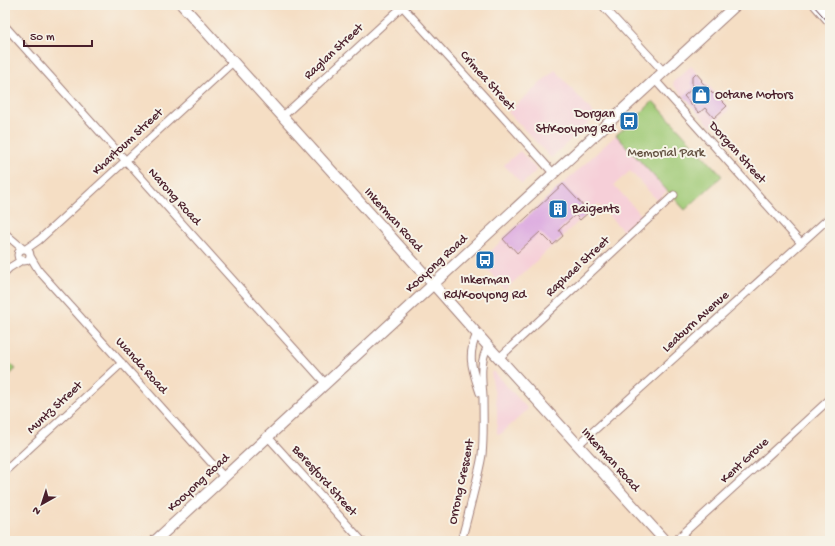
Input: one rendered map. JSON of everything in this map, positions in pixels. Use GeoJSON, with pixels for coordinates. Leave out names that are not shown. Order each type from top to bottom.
{"type":"FeatureCollection","features":[{"type":"Feature","properties":{"kind":"street","name":"Inkerman Road"},"geometry":{"type":"LineString","coordinates":[[182,5],[665,541]]}},
{"type":"Feature","properties":{"kind":"street"},"geometry":{"type":"LineString","coordinates":[[602,5],[664,72]]}},
{"type":"Feature","properties":{"kind":"street","name":"Kooyong Road"},"geometry":{"type":"LineString","coordinates":[[155,541],[736,5]]}},
{"type":"Feature","properties":{"kind":"street"},"geometry":{"type":"LineString","coordinates":[[816,5],[830,21]]}},
{"type":"Feature","properties":{"kind":"street","name":"Raglan Street"},"geometry":{"type":"LineString","coordinates":[[283,116],[402,6]]}},
{"type":"Feature","properties":{"kind":"street","name":"Crimea Street"},"geometry":{"type":"LineString","coordinates":[[402,6],[554,174]]}},
{"type":"Feature","properties":{"kind":"street","name":"Narong Road"},"geometry":{"type":"LineString","coordinates":[[5,26],[326,384]]}},
{"type":"Feature","properties":{"kind":"street","name":"Khartoum Street"},"geometry":{"type":"LineString","coordinates":[[7,270],[233,62]]}},
{"type":"Feature","properties":{"kind":"street","name":"Dorgan Street"},"geometry":{"type":"LineString","coordinates":[[655,80],[801,243]]}},
{"type":"Feature","properties":{"kind":"street","name":"Raphael Street"},"geometry":{"type":"LineString","coordinates":[[499,358],[674,195]]}},
{"type":"Feature","properties":{"kind":"street","name":"Leaburn Avenue"},"geometry":{"type":"LineString","coordinates":[[578,445],[830,216]]}},
{"type":"Feature","properties":{"kind":"street","name":"Wanda Road"},"geometry":{"type":"LineString","coordinates":[[7,235],[224,477]]}},
{"type":"Feature","properties":{"kind":"street","name":"Orrong Crescent"},"geometry":{"type":"LineString","coordinates":[[477,334],[472,347],[471,361],[483,404]]}},
{"type":"Feature","properties":{"kind":"street","name":"Orrong Crescent"},"geometry":{"type":"LineString","coordinates":[[461,541],[482,455],[482,360],[484,352],[488,346]]}},
{"type":"Feature","properties":{"kind":"street","name":"Muntz Street"},"geometry":{"type":"LineString","coordinates":[[5,470],[122,363]]}},
{"type":"Feature","properties":{"kind":"street","name":"Kent Grove"},"geometry":{"type":"LineString","coordinates":[[675,541],[830,399]]}},
{"type":"Feature","properties":{"kind":"street","name":"Beresford Street"},"geometry":{"type":"LineString","coordinates":[[268,437],[362,541]]}},
{"type":"Feature","properties":{"kind":"shaded area"},"geometry":{"type":"Polygon","coordinates":[[[691,66],[730,109],[711,127],[673,85],[674,81],[691,66]]]}},
{"type":"Feature","properties":{"kind":"shaded area"},"geometry":{"type":"Polygon","coordinates":[[[555,70],[596,116],[551,158],[508,112],[555,70]]]}},
{"type":"Feature","properties":{"kind":"shaded area"},"geometry":{"type":"Polygon","coordinates":[[[616,135],[667,191],[657,200],[630,171],[614,185],[641,215],[623,231],[598,204],[589,212],[563,184],[616,135]]]}},
{"type":"Feature","properties":{"kind":"shaded area"},"geometry":{"type":"Polygon","coordinates":[[[520,151],[537,170],[522,184],[504,165],[520,151]]]}},
{"type":"Feature","properties":{"kind":"shaded area"},"geometry":{"type":"Polygon","coordinates":[[[554,192],[580,220],[505,290],[480,261],[554,192]]]}},
{"type":"Feature","properties":{"kind":"shaded area"},"geometry":{"type":"Polygon","coordinates":[[[493,371],[528,409],[501,434],[497,434],[497,407],[491,373],[493,371]]]}},
{"type":"Feature","properties":{"kind":"green space","name":"Memorial Park"},"geometry":{"type":"Polygon","coordinates":[[[653,101],[722,176],[685,210],[616,135],[638,117],[653,101]]]}},
{"type":"Feature","properties":{"kind":"green space"},"geometry":{"type":"Polygon","coordinates":[[[5,358],[16,369],[5,379],[5,358]]]}},
{"type":"Feature","properties":{"kind":"building","name":"Octane Motors"},"geometry":{"type":"Polygon","coordinates":[[[696,73],[713,94],[714,93],[727,106],[714,118],[705,108],[699,113],[684,96],[694,87],[692,84],[692,77],[696,73]]]}},
{"type":"Feature","properties":{"kind":"building"},"geometry":{"type":"Polygon","coordinates":[[[563,184],[589,212],[580,220],[575,215],[559,230],[563,236],[553,245],[540,232],[517,253],[503,239],[563,184]]]}},
{"type":"Feature","properties":{"kind":"tram line"},"geometry":{"type":"LineString","coordinates":[[813,5],[830,24]]}},
{"type":"Feature","properties":{"kind":"place","name":"Octane Motors"},"geometry":{"type":"Point","coordinates":[701,95]}},
{"type":"Feature","properties":{"kind":"place","name":"Dorgan St/Kooyong Rd"},"geometry":{"type":"Point","coordinates":[629,121]}},
{"type":"Feature","properties":{"kind":"place","name":"Baigents"},"geometry":{"type":"Point","coordinates":[558,209]}},
{"type":"Feature","properties":{"kind":"place","name":"Inkerman Rd/Kooyong Rd"},"geometry":{"type":"Point","coordinates":[485,260]}}]}
